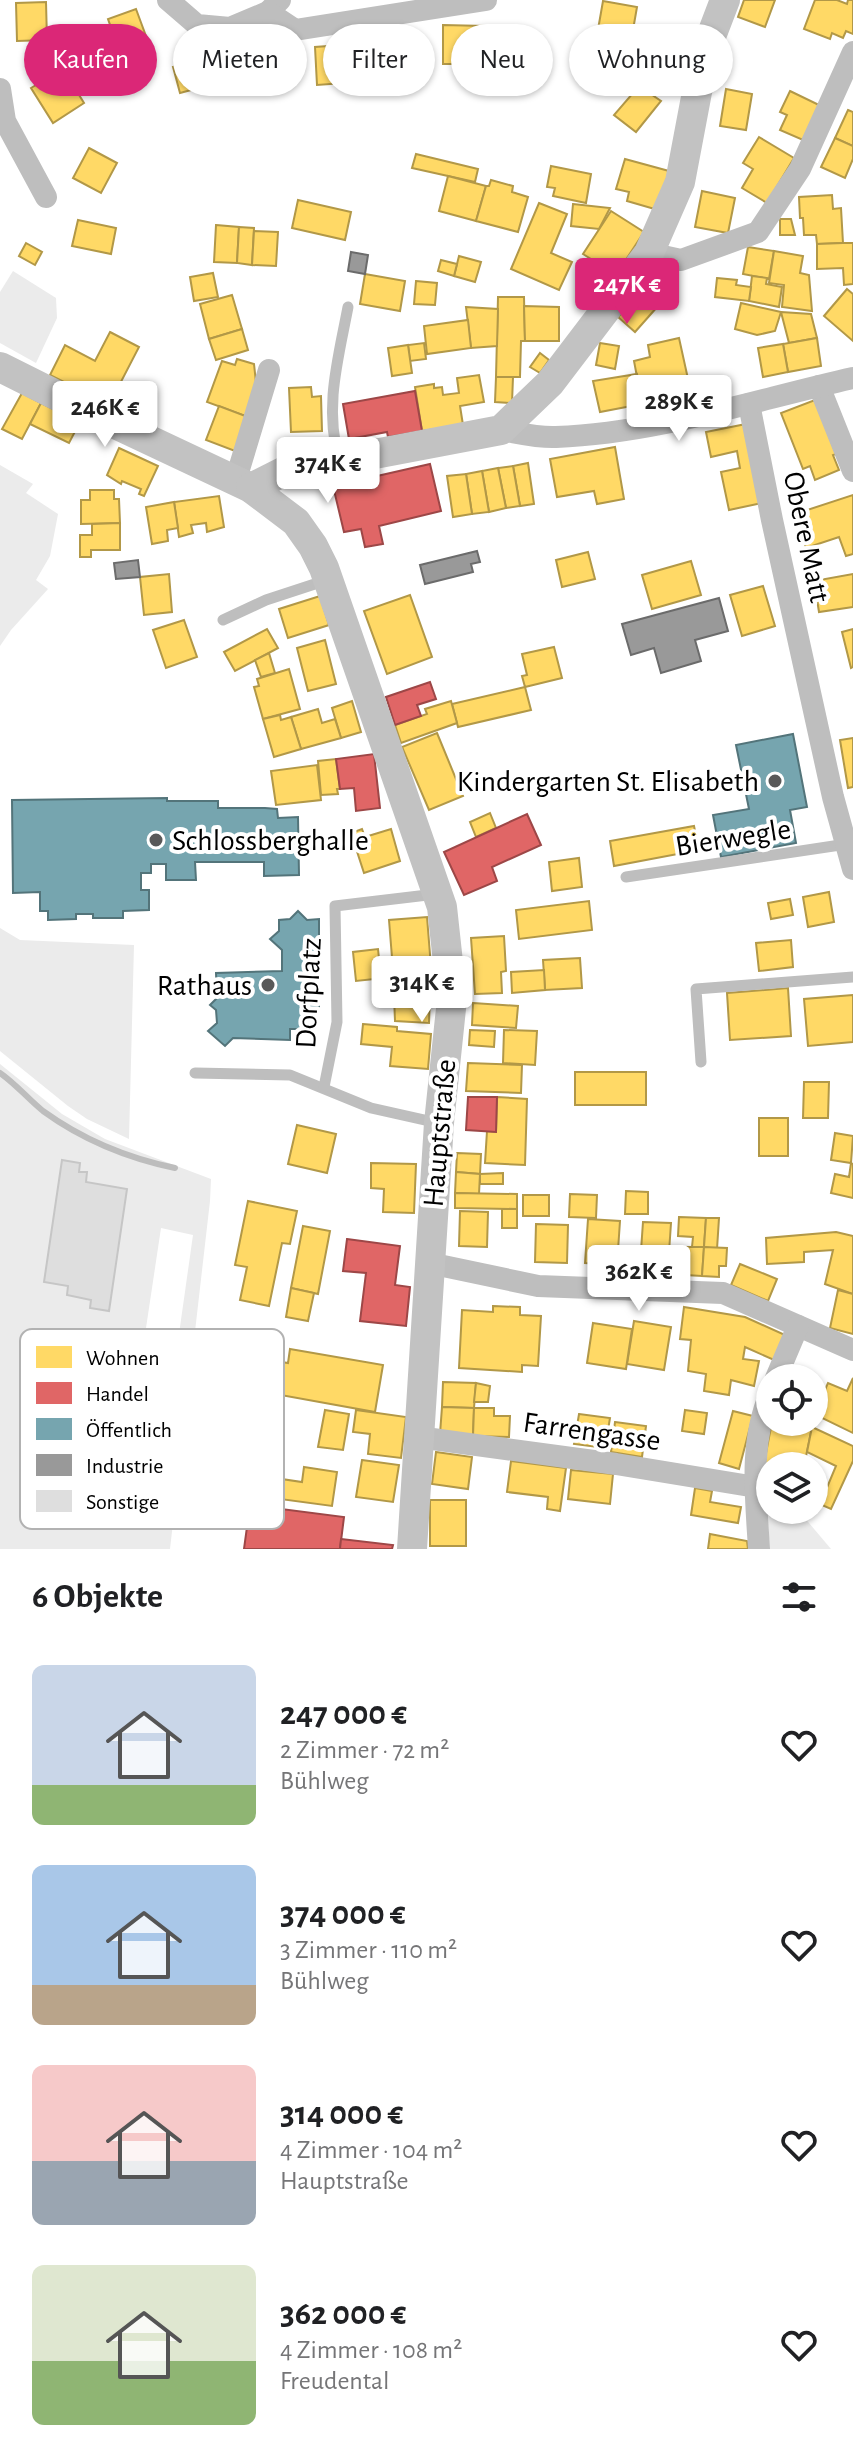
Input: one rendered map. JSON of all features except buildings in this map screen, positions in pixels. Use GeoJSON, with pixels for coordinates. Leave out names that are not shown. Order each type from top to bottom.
{"type":"FeatureCollection","features":[{"type":"Feature","properties":{"kind":"street"},"geometry":{"type":"LineString","coordinates":[[168,0],[197,25],[230,28],[274,6],[295,30],[486,0]]}},
{"type":"Feature","properties":{"kind":"street"},"geometry":{"type":"LineString","coordinates":[[501,430],[550,383],[649,253],[680,182],[697,92],[712,34],[725,0]]}},
{"type":"Feature","properties":{"kind":"street"},"geometry":{"type":"LineString","coordinates":[[649,253],[681,260],[758,232],[800,169],[853,52]]}},
{"type":"Feature","properties":{"kind":"street"},"geometry":{"type":"LineString","coordinates":[[0,89],[5,121],[46,197]]}},
{"type":"Feature","properties":{"kind":"street","name":"Hauptstraße"},"geometry":{"type":"LineString","coordinates":[[0,367],[243,483],[284,510],[296,522],[313,546],[327,579],[442,907],[452,999],[439,1123],[412,1549]]}},
{"type":"Feature","properties":{"kind":"street"},"geometry":{"type":"LineString","coordinates":[[269,370],[243,483],[285,471],[501,430],[553,438],[638,428],[853,378]]}},
{"type":"Feature","properties":{"kind":"street"},"geometry":{"type":"LineString","coordinates":[[819,386],[853,471]]}},
{"type":"Feature","properties":{"kind":"street","name":"Obere Matt"},"geometry":{"type":"LineString","coordinates":[[749,404],[833,797],[853,869]]}},
{"type":"Feature","properties":{"kind":"street"},"geometry":{"type":"LineString","coordinates":[[284,510],[339,462]]}},
{"type":"Feature","properties":{"kind":"street"},"geometry":{"type":"LineString","coordinates":[[429,1263],[538,1286],[723,1293],[853,1350]]}},
{"type":"Feature","properties":{"kind":"street"},"geometry":{"type":"LineString","coordinates":[[782,1364],[798,1326]]}},
{"type":"Feature","properties":{"kind":"street","name":"Farrengasse"},"geometry":{"type":"LineString","coordinates":[[418,1437],[756,1487]]}},
{"type":"Feature","properties":{"kind":"street"},"geometry":{"type":"LineString","coordinates":[[758,1524],[759,1549]]}},
{"type":"Feature","properties":{"kind":"lane"},"geometry":{"type":"LineString","coordinates":[[339,462],[333,438],[332,391],[348,307]]}},
{"type":"Feature","properties":{"kind":"lane"},"geometry":{"type":"LineString","coordinates":[[223,620],[266,600],[327,579]]}},
{"type":"Feature","properties":{"kind":"lane","name":"Bierwegle"},"geometry":{"type":"LineString","coordinates":[[626,877],[847,844]]}},
{"type":"Feature","properties":{"kind":"lane","name":"Dorfplatz"},"geometry":{"type":"LineString","coordinates":[[324,1087],[337,1022],[335,906],[436,894]]}},
{"type":"Feature","properties":{"kind":"lane"},"geometry":{"type":"LineString","coordinates":[[701,1062],[696,989],[853,977]]}},
{"type":"Feature","properties":{"kind":"lane","name":"Dorfplatz"},"geometry":{"type":"LineString","coordinates":[[195,1073],[290,1075],[371,1108],[439,1123]]}},
{"type":"Feature","properties":{"kind":"shaded area"},"geometry":{"type":"Polygon","coordinates":[[[13,271],[56,298],[57,318],[36,363],[0,343],[0,292],[13,271]]]}},
{"type":"Feature","properties":{"kind":"shaded area"},"geometry":{"type":"Polygon","coordinates":[[[0,465],[33,484],[26,493],[58,514],[50,556],[36,580],[48,589],[0,646],[0,465]]]}},
{"type":"Feature","properties":{"kind":"shaded area"},"geometry":{"type":"Polygon","coordinates":[[[0,928],[20,940],[134,945],[129,1139],[87,1119],[0,1051],[0,928]]]}},
{"type":"Feature","properties":{"kind":"shaded area"},"geometry":{"type":"Polygon","coordinates":[[[0,1064],[62,1114],[105,1139],[211,1179],[195,1329],[180,1329],[193,1235],[161,1228],[146,1328],[152,1329],[20,1329],[20,1529],[172,1529],[170,1549],[0,1549],[0,1064]]]}},
{"type":"Feature","properties":{"kind":"shaded area"},"geometry":{"type":"Polygon","coordinates":[[[768,1524],[810,1524],[831,1549],[770,1549],[768,1524]]]}},
{"type":"Feature","properties":{"kind":"waterway"},"geometry":{"type":"LineString","coordinates":[[0,1073],[43,1111],[74,1131],[123,1153],[175,1168]]}},
{"type":"Feature","properties":{"kind":"place","name":"Kindergarten St. Elisabeth"},"geometry":{"type":"Point","coordinates":[775,781]}},
{"type":"Feature","properties":{"kind":"place","name":"Schlossberghalle"},"geometry":{"type":"Point","coordinates":[156,840]}},
{"type":"Feature","properties":{"kind":"place","name":"Rathaus"},"geometry":{"type":"Point","coordinates":[268,985]}}]}
